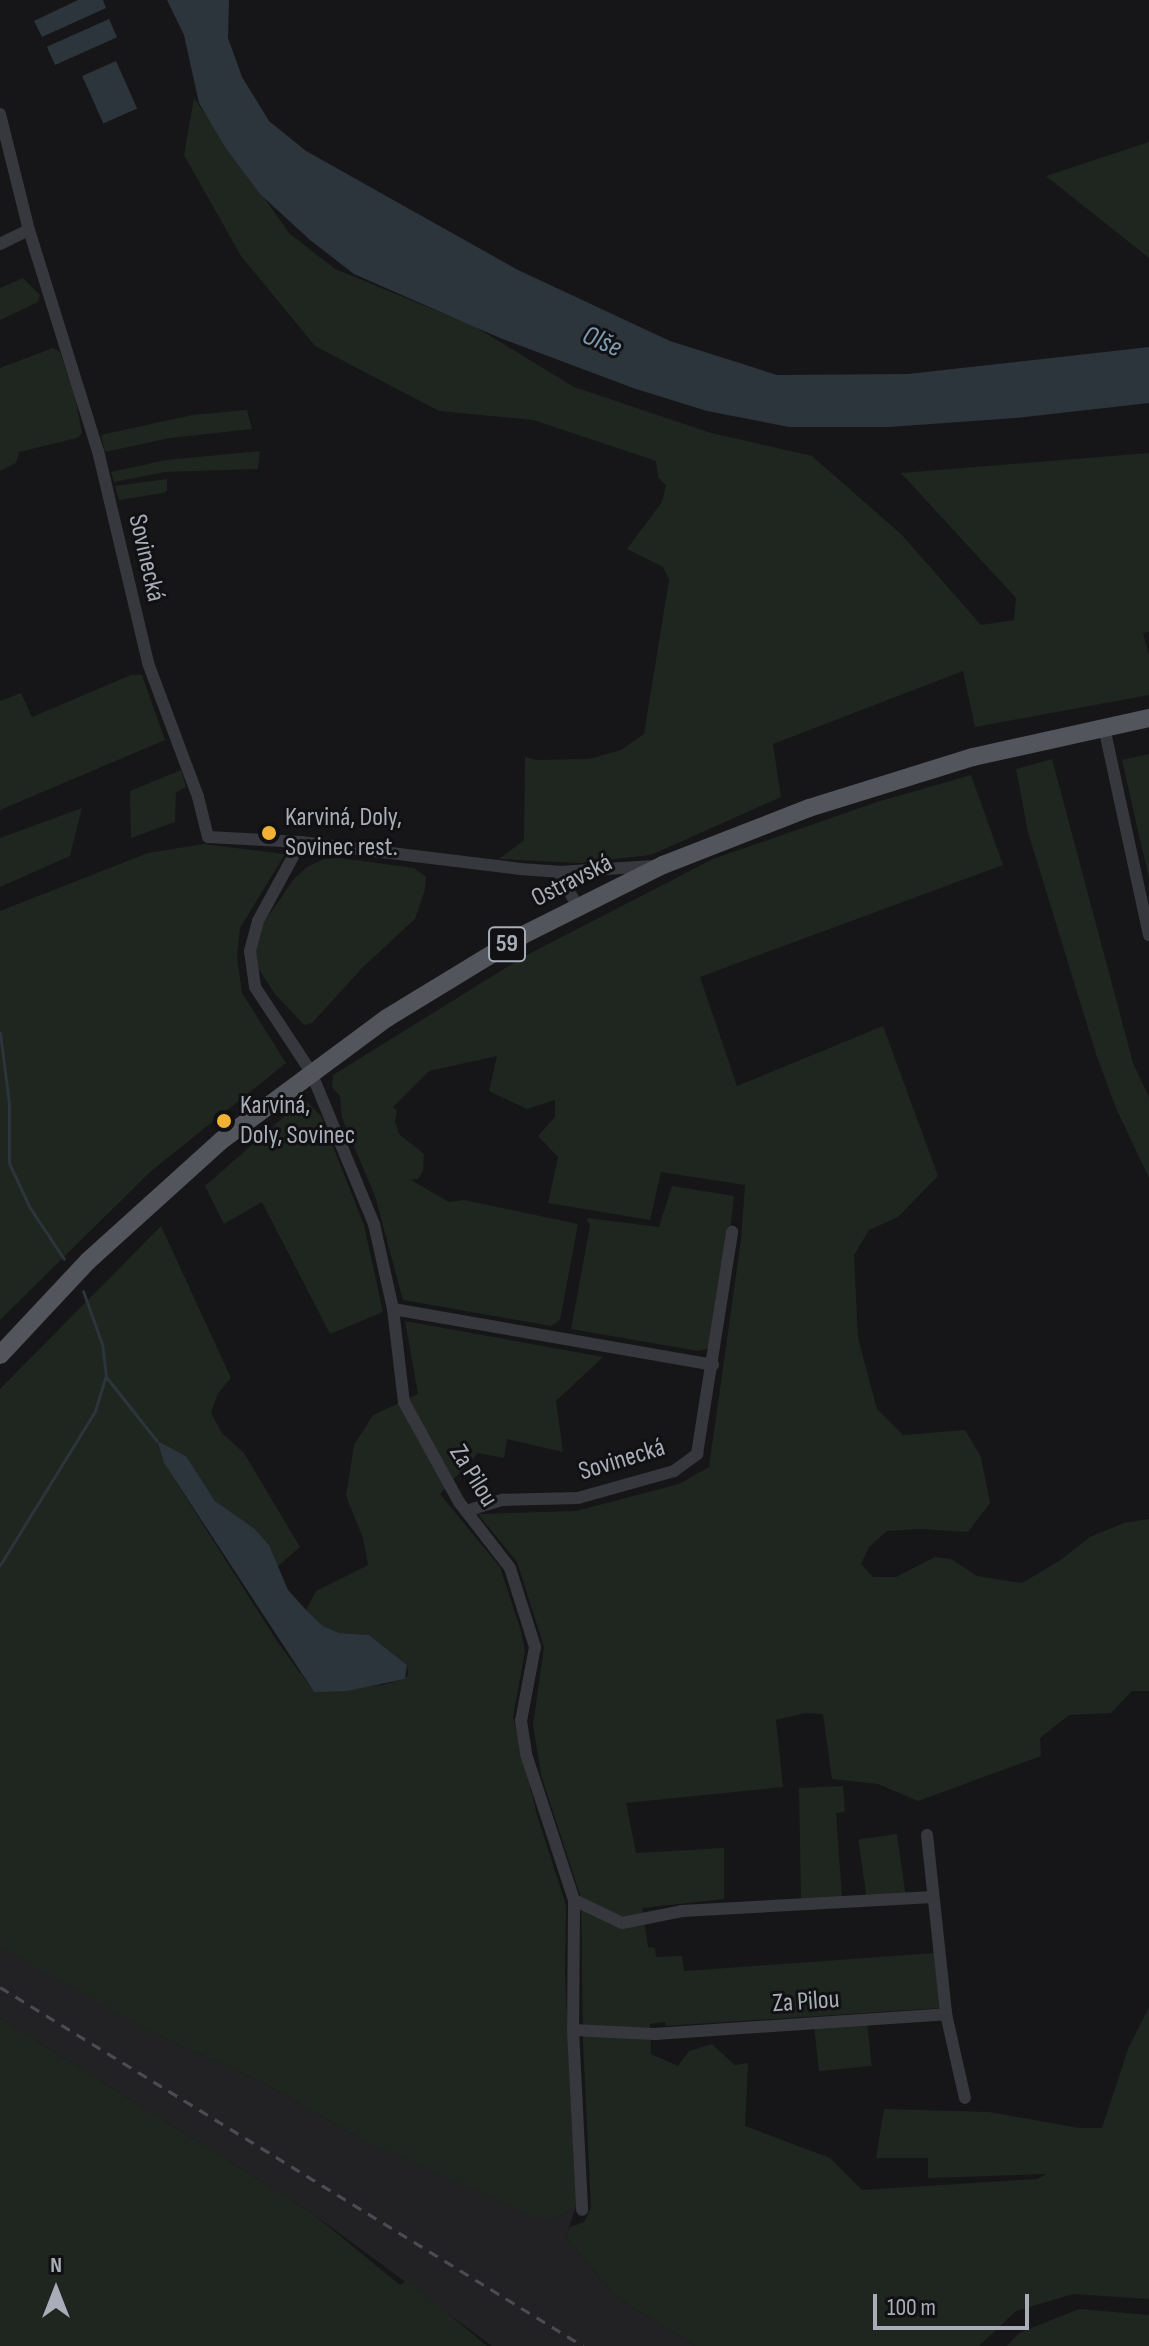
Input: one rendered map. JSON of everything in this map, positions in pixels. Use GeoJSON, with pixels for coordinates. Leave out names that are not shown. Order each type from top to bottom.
{"type":"FeatureCollection","features":[{"type":"Feature","properties":{"kind":"main road","name":"Ostravská"},"geometry":{"type":"LineString","coordinates":[[0,1355],[62,1286],[222,1140],[311,1072],[455,975],[577,906],[663,865],[842,796],[1030,743],[1149,718]]}},
{"type":"Feature","properties":{"kind":"street"},"geometry":{"type":"LineString","coordinates":[[0,114],[29,230],[0,244]]}},
{"type":"Feature","properties":{"kind":"street","name":"Sovinecká"},"geometry":{"type":"LineString","coordinates":[[29,230],[98,451],[148,663],[198,797],[208,837],[301,842],[559,872],[663,865]]}},
{"type":"Feature","properties":{"kind":"street"},"geometry":{"type":"LineString","coordinates":[[1104,727],[1149,935]]}},
{"type":"Feature","properties":{"kind":"street"},"geometry":{"type":"LineString","coordinates":[[301,842],[258,921],[250,951],[255,987],[311,1072]]}},
{"type":"Feature","properties":{"kind":"street"},"geometry":{"type":"LineString","coordinates":[[559,872],[577,906]]}},
{"type":"Feature","properties":{"kind":"street","name":"Za Pilou"},"geometry":{"type":"LineString","coordinates":[[311,1072],[374,1224],[393,1309],[404,1402],[466,1511],[510,1568],[535,1647],[521,1721],[526,1754],[574,1900],[573,2030],[582,2210]]}},
{"type":"Feature","properties":{"kind":"street","name":"Sovinecká"},"geometry":{"type":"LineString","coordinates":[[466,1511],[503,1500],[578,1498],[674,1471],[697,1454],[732,1232]]}},
{"type":"Feature","properties":{"kind":"street"},"geometry":{"type":"LineString","coordinates":[[393,1309],[713,1365]]}},
{"type":"Feature","properties":{"kind":"street"},"geometry":{"type":"LineString","coordinates":[[927,1835],[946,2014],[965,2098]]}},
{"type":"Feature","properties":{"kind":"street"},"geometry":{"type":"LineString","coordinates":[[574,1900],[622,1923],[682,1911],[933,1897]]}},
{"type":"Feature","properties":{"kind":"street","name":"Za Pilou"},"geometry":{"type":"LineString","coordinates":[[573,2030],[655,2034],[946,2014]]}},
{"type":"Feature","properties":{"kind":"shaded area"},"geometry":{"type":"Polygon","coordinates":[[[194,98],[289,233],[335,269],[474,326],[574,387],[711,433],[812,456],[901,534],[981,625],[1014,620],[1016,598],[901,473],[1149,453],[1149,632],[1143,633],[1149,655],[1149,695],[975,727],[963,671],[773,744],[781,797],[651,855],[579,863],[499,859],[524,840],[525,757],[536,760],[589,759],[621,750],[644,734],[669,580],[663,567],[627,549],[662,502],[666,485],[658,477],[656,461],[533,420],[439,411],[315,346],[241,256],[184,155],[194,98]]]}},
{"type":"Feature","properties":{"kind":"shaded area"},"geometry":{"type":"Polygon","coordinates":[[[1149,142],[1149,258],[1046,176],[1149,142]]]}},
{"type":"Feature","properties":{"kind":"shaded area"},"geometry":{"type":"Polygon","coordinates":[[[23,278],[40,295],[38,302],[0,320],[0,288],[23,278]]]}},
{"type":"Feature","properties":{"kind":"shaded area"},"geometry":{"type":"Polygon","coordinates":[[[53,348],[60,352],[75,397],[82,433],[77,438],[19,452],[16,463],[0,471],[0,368],[53,348]]]}},
{"type":"Feature","properties":{"kind":"shaded area"},"geometry":{"type":"Polygon","coordinates":[[[247,410],[252,429],[170,438],[105,452],[101,435],[192,415],[247,410]]]}},
{"type":"Feature","properties":{"kind":"shaded area"},"geometry":{"type":"Polygon","coordinates":[[[260,451],[258,469],[165,472],[114,482],[111,472],[166,460],[260,451]]]}},
{"type":"Feature","properties":{"kind":"shaded area"},"geometry":{"type":"Polygon","coordinates":[[[167,479],[167,491],[163,493],[119,500],[115,486],[167,479]]]}},
{"type":"Feature","properties":{"kind":"shaded area"},"geometry":{"type":"Polygon","coordinates":[[[131,675],[142,675],[165,740],[0,810],[0,701],[21,693],[32,717],[131,675]]]}},
{"type":"Feature","properties":{"kind":"shaded area"},"geometry":{"type":"Polygon","coordinates":[[[1149,754],[1149,879],[1122,760],[1149,754]]]}},
{"type":"Feature","properties":{"kind":"shaded area"},"geometry":{"type":"Polygon","coordinates":[[[1052,759],[1133,1063],[1149,1097],[1149,1178],[1116,1108],[1096,1054],[1028,832],[1016,769],[1052,759]]]}},
{"type":"Feature","properties":{"kind":"shaded area"},"geometry":{"type":"Polygon","coordinates":[[[181,770],[186,787],[176,792],[175,822],[131,838],[130,791],[181,770]]]}},
{"type":"Feature","properties":{"kind":"shaded area"},"geometry":{"type":"Polygon","coordinates":[[[971,775],[1003,865],[700,977],[737,1086],[883,1026],[938,1176],[898,1217],[869,1230],[854,1255],[858,1338],[877,1409],[903,1435],[965,1430],[981,1457],[990,1503],[968,1532],[920,1529],[887,1531],[869,1547],[861,1564],[873,1577],[896,1577],[935,1557],[951,1559],[977,1576],[1022,1583],[1059,1561],[1090,1537],[1124,1523],[1149,1519],[1149,1691],[1132,1691],[1111,1713],[1069,1715],[1040,1738],[1041,1756],[918,1801],[878,1784],[832,1779],[823,1714],[805,1713],[776,1720],[783,1787],[626,1803],[636,1853],[724,1848],[724,1899],[642,1908],[648,1947],[655,1948],[656,1957],[682,1956],[684,1971],[935,1953],[941,2008],[666,2026],[665,2022],[650,2024],[651,2054],[678,2066],[689,2051],[712,2044],[735,2065],[748,2063],[745,2126],[830,2158],[862,2190],[1037,2179],[1047,2174],[928,2178],[928,2158],[876,2158],[884,2109],[989,2112],[1079,2128],[1102,2128],[1128,2049],[1149,2007],[1149,2299],[1073,2294],[1016,2311],[979,2346],[695,2346],[615,2296],[566,2237],[570,2227],[584,2222],[591,2208],[583,2043],[581,1898],[541,1775],[533,1725],[544,1647],[517,1562],[478,1514],[576,1511],[679,1484],[709,1467],[741,1240],[745,1185],[661,1172],[650,1220],[548,1203],[558,1157],[538,1136],[555,1117],[555,1100],[527,1109],[489,1091],[497,1056],[429,1071],[393,1107],[397,1111],[395,1121],[399,1134],[424,1154],[423,1171],[418,1179],[411,1180],[449,1202],[464,1200],[578,1224],[560,1320],[551,1326],[403,1300],[375,1196],[342,1118],[340,1096],[332,1087],[333,1075],[525,956],[713,859],[877,802],[971,775]]]}},
{"type":"Feature","properties":{"kind":"shaded area"},"geometry":{"type":"Polygon","coordinates":[[[82,808],[70,856],[0,887],[0,838],[82,808]]]}},
{"type":"Feature","properties":{"kind":"shaded area"},"geometry":{"type":"Polygon","coordinates":[[[204,844],[285,854],[240,928],[237,956],[242,993],[286,1063],[150,1172],[0,1320],[0,911],[148,853],[204,844]]]}},
{"type":"Feature","properties":{"kind":"shaded area"},"geometry":{"type":"Polygon","coordinates":[[[339,858],[414,868],[426,877],[425,889],[415,919],[363,967],[312,1023],[304,1025],[275,994],[256,965],[256,942],[264,922],[294,879],[307,867],[324,859],[339,858]]]}},
{"type":"Feature","properties":{"kind":"shaded area"},"geometry":{"type":"Polygon","coordinates":[[[304,1099],[321,1116],[364,1225],[383,1312],[330,1334],[262,1202],[224,1224],[205,1186],[304,1099]]]}},
{"type":"Feature","properties":{"kind":"shaded area"},"geometry":{"type":"Polygon","coordinates":[[[672,1186],[734,1196],[723,1298],[710,1348],[698,1351],[571,1329],[590,1226],[587,1218],[659,1227],[672,1186]]]}},
{"type":"Feature","properties":{"kind":"shaded area"},"geometry":{"type":"Polygon","coordinates":[[[161,1226],[231,1378],[218,1393],[211,1413],[222,1433],[244,1453],[300,1547],[276,1568],[269,1545],[255,1529],[215,1501],[186,1456],[157,1442],[164,1463],[277,1641],[314,1692],[382,1685],[405,1679],[408,1674],[407,1665],[369,1635],[339,1633],[323,1626],[306,1610],[316,1591],[368,1565],[363,1538],[346,1496],[354,1445],[373,1415],[418,1394],[405,1321],[603,1357],[556,1401],[563,1452],[507,1439],[504,1458],[478,1453],[440,1494],[500,1567],[521,1631],[525,1651],[513,1717],[537,1815],[566,1905],[565,1973],[576,2206],[553,2219],[538,2218],[361,2139],[262,2082],[151,2032],[0,1947],[0,1389],[161,1226]]]}},
{"type":"Feature","properties":{"kind":"shaded area"},"geometry":{"type":"Polygon","coordinates":[[[843,1786],[845,1812],[836,1813],[842,1897],[801,1900],[799,1788],[843,1786]]]}},
{"type":"Feature","properties":{"kind":"shaded area"},"geometry":{"type":"Polygon","coordinates":[[[897,1834],[905,1893],[867,1899],[858,1839],[897,1834]]]}},
{"type":"Feature","properties":{"kind":"shaded area"},"geometry":{"type":"Polygon","coordinates":[[[0,1945],[151,2032],[262,2082],[361,2139],[553,2219],[576,2206],[566,2237],[615,2296],[695,2346],[492,2346],[312,2213],[0,2018],[0,1945]]]}},
{"type":"Feature","properties":{"kind":"shaded area"},"geometry":{"type":"Polygon","coordinates":[[[0,2018],[312,2213],[400,2285],[408,2280],[487,2346],[0,2346],[0,2018]]]}},
{"type":"Feature","properties":{"kind":"shaded area"},"geometry":{"type":"Polygon","coordinates":[[[867,2022],[872,2066],[819,2071],[814,2028],[867,2022]]]}},
{"type":"Feature","properties":{"kind":"shaded area"},"geometry":{"type":"Polygon","coordinates":[[[1079,2309],[1149,2315],[1149,2346],[1007,2346],[1019,2333],[1079,2309]]]}},
{"type":"Feature","properties":{"kind":"water"},"geometry":{"type":"Polygon","coordinates":[[[78,0],[103,0],[106,8],[42,37],[34,21],[78,0]]]}},
{"type":"Feature","properties":{"kind":"water","name":"Olše"},"geometry":{"type":"Polygon","coordinates":[[[167,0],[229,0],[228,38],[242,77],[269,121],[306,151],[518,270],[670,341],[777,375],[908,374],[1149,347],[1149,403],[1015,418],[889,427],[789,427],[707,411],[633,388],[500,338],[354,274],[310,240],[260,194],[225,147],[199,103],[184,35],[167,0]]]}},
{"type":"Feature","properties":{"kind":"water"},"geometry":{"type":"Polygon","coordinates":[[[109,19],[117,37],[55,65],[47,47],[109,19]]]}},
{"type":"Feature","properties":{"kind":"water"},"geometry":{"type":"Polygon","coordinates":[[[116,61],[137,109],[103,124],[82,76],[116,61]]]}},
{"type":"Feature","properties":{"kind":"water"},"geometry":{"type":"Polygon","coordinates":[[[157,1441],[186,1456],[215,1501],[255,1529],[269,1545],[288,1590],[306,1610],[323,1626],[339,1633],[369,1635],[407,1665],[405,1679],[347,1691],[314,1692],[164,1463],[157,1441]]]}},
{"type":"Feature","properties":{"kind":"waterway"},"geometry":{"type":"LineString","coordinates":[[0,1033],[9,1103],[9,1163],[30,1208],[64,1259]]}},
{"type":"Feature","properties":{"kind":"waterway"},"geometry":{"type":"LineString","coordinates":[[0,1565],[95,1411],[106,1376],[102,1344],[83,1291]]}},
{"type":"Feature","properties":{"kind":"waterway"},"geometry":{"type":"LineString","coordinates":[[107,1378],[157,1441]]}},
{"type":"Feature","properties":{"kind":"railway"},"geometry":{"type":"LineString","coordinates":[[0,1987],[583,2346]]}},
{"type":"Feature","properties":{"kind":"place","name":"Karviná, Doly, Sovinec rest."},"geometry":{"type":"Point","coordinates":[269,833]}},
{"type":"Feature","properties":{"kind":"place","name":"Karviná, Doly, Sovinec"},"geometry":{"type":"Point","coordinates":[224,1121]}}]}
